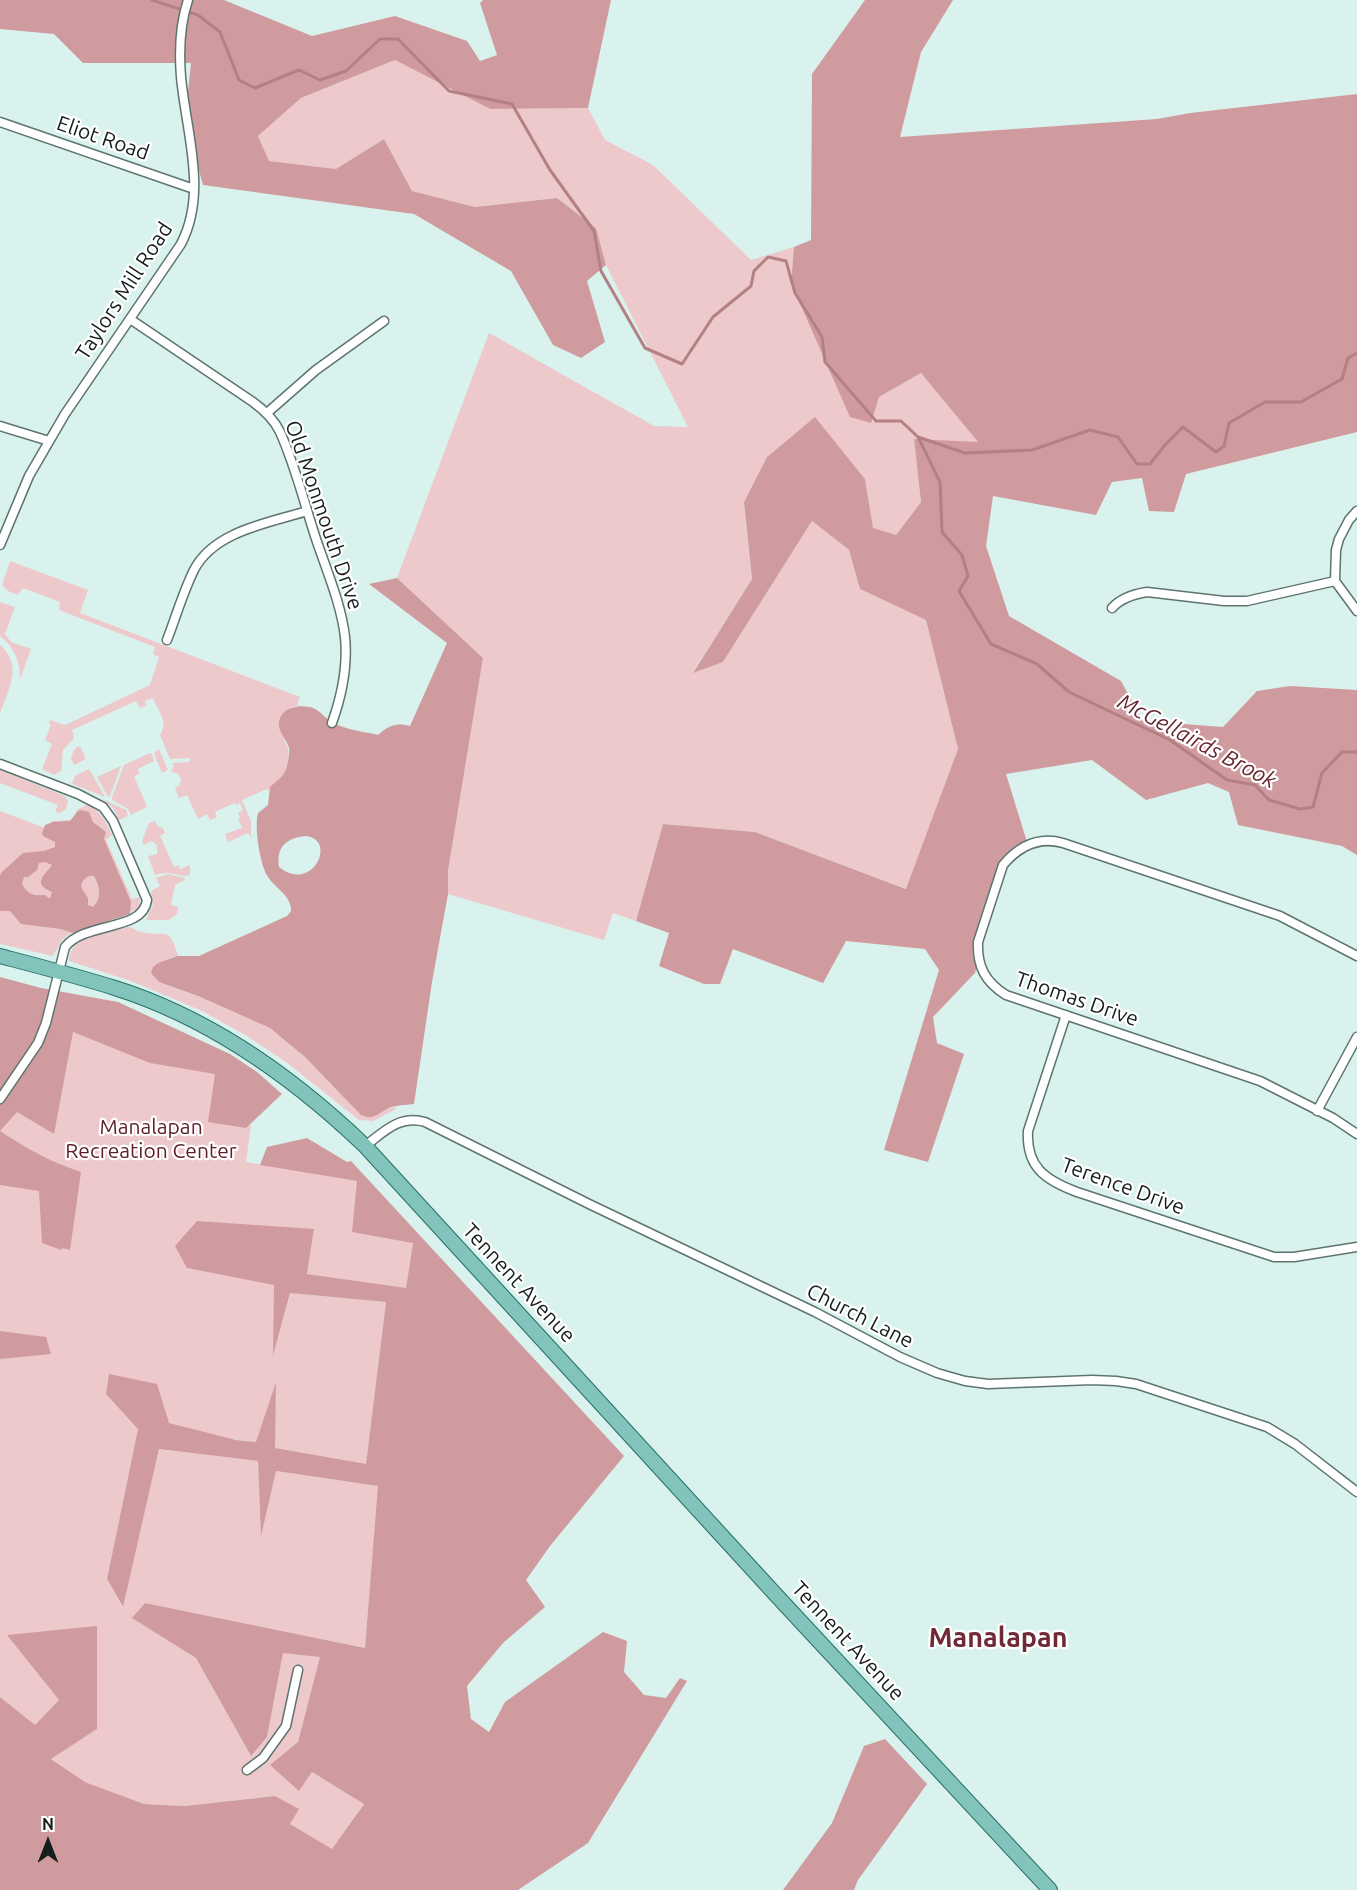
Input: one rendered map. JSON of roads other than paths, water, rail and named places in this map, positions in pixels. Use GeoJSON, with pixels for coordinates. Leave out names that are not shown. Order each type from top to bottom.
{"type":"FeatureCollection","features":[{"type":"Feature","properties":{"kind":"main road","name":"Tennent Avenue"},"geometry":{"type":"LineString","coordinates":[[0,956],[116,988],[151,1002],[228,1040],[291,1082],[344,1125],[1050,1890]]}},
{"type":"Feature","properties":{"kind":"street","name":"Taylors Mill Road"},"geometry":{"type":"LineString","coordinates":[[0,545],[29,476],[49,441],[184,237],[194,206],[192,154],[181,75],[183,22],[187,2]]}},
{"type":"Feature","properties":{"kind":"street","name":"Eliot Road"},"geometry":{"type":"LineString","coordinates":[[0,122],[194,189]]}},
{"type":"Feature","properties":{"kind":"street","name":"Old Monmouth Drive"},"geometry":{"type":"LineString","coordinates":[[130,319],[267,413],[279,432],[339,610],[345,637],[345,676],[332,723]]}},
{"type":"Feature","properties":{"kind":"street"},"geometry":{"type":"LineString","coordinates":[[267,413],[316,370],[384,321]]}},
{"type":"Feature","properties":{"kind":"street"},"geometry":{"type":"LineString","coordinates":[[0,426],[49,441]]}},
{"type":"Feature","properties":{"kind":"street"},"geometry":{"type":"LineString","coordinates":[[167,640],[195,568],[204,556],[222,541],[237,533],[307,511]]}},
{"type":"Feature","properties":{"kind":"street"},"geometry":{"type":"LineString","coordinates":[[1357,511],[1349,520],[1339,539],[1336,550],[1335,581],[1357,611]]}},
{"type":"Feature","properties":{"kind":"street"},"geometry":{"type":"LineString","coordinates":[[1112,608],[1121,600],[1147,592],[1224,601],[1247,601],[1335,581]]}},
{"type":"Feature","properties":{"kind":"street"},"geometry":{"type":"LineString","coordinates":[[0,764],[87,798],[103,807],[111,817],[147,898],[145,910],[137,918],[84,933],[72,939],[63,951],[46,1023],[38,1043],[0,1099]]}},
{"type":"Feature","properties":{"kind":"street","name":"Thomas Drive"},"geometry":{"type":"LineString","coordinates":[[1357,956],[1280,916],[1245,903],[1063,843],[1038,841],[1026,844],[1016,851],[1001,869],[984,919],[977,954],[983,974],[994,987],[1013,998],[1260,1081],[1351,1128],[1357,1134]]}},
{"type":"Feature","properties":{"kind":"street","name":"Terence Drive"},"geometry":{"type":"LineString","coordinates":[[1066,1015],[1028,1131],[1027,1142],[1032,1159],[1042,1174],[1077,1192],[1274,1257],[1294,1257],[1357,1247]]}},
{"type":"Feature","properties":{"kind":"street"},"geometry":{"type":"LineString","coordinates":[[1317,1111],[1357,1037]]}},
{"type":"Feature","properties":{"kind":"street","name":"Church Lane"},"geometry":{"type":"LineString","coordinates":[[365,1146],[394,1123],[411,1119],[425,1122],[729,1270],[900,1357],[937,1373],[965,1381],[988,1384],[1092,1380],[1136,1384],[1267,1427],[1295,1444],[1357,1492]]}},
{"type":"Feature","properties":{"kind":"street"},"geometry":{"type":"LineString","coordinates":[[247,1770],[263,1758],[286,1726],[298,1670]]}},
{"type":"Feature","properties":{"kind":"waterway","name":"McGellairds Brook"},"geometry":{"type":"LineString","coordinates":[[152,0],[198,15],[220,32],[239,80],[255,88],[299,70],[320,80],[346,71],[380,39],[398,39],[449,91],[512,104],[550,170],[594,231],[601,271],[645,348],[682,364],[713,317],[751,286],[754,271],[768,257],[786,261],[795,293],[822,337],[825,362],[876,421],[901,421],[918,437],[940,482],[942,532],[962,555],[968,576],[959,591],[991,644],[1037,664],[1069,692],[1170,740],[1227,780],[1255,785],[1269,800],[1300,809],[1313,807],[1322,773],[1342,752],[1357,752]]}},
{"type":"Feature","properties":{"kind":"waterway"},"geometry":{"type":"LineString","coordinates":[[918,437],[965,453],[1032,450],[1090,430],[1118,437],[1137,464],[1150,464],[1183,427],[1216,452],[1224,446],[1229,423],[1265,402],[1301,402],[1342,379],[1348,358],[1357,353]]}},
{"type":"Feature","properties":{"kind":"district","name":"Manalapan"},"geometry":{"type":"Point","coordinates":[998,1638]}},
{"type":"Feature","properties":{"kind":"park label","name":"Manalapan Recreation Center"},"geometry":{"type":"Point","coordinates":[151,1139]}}]}
